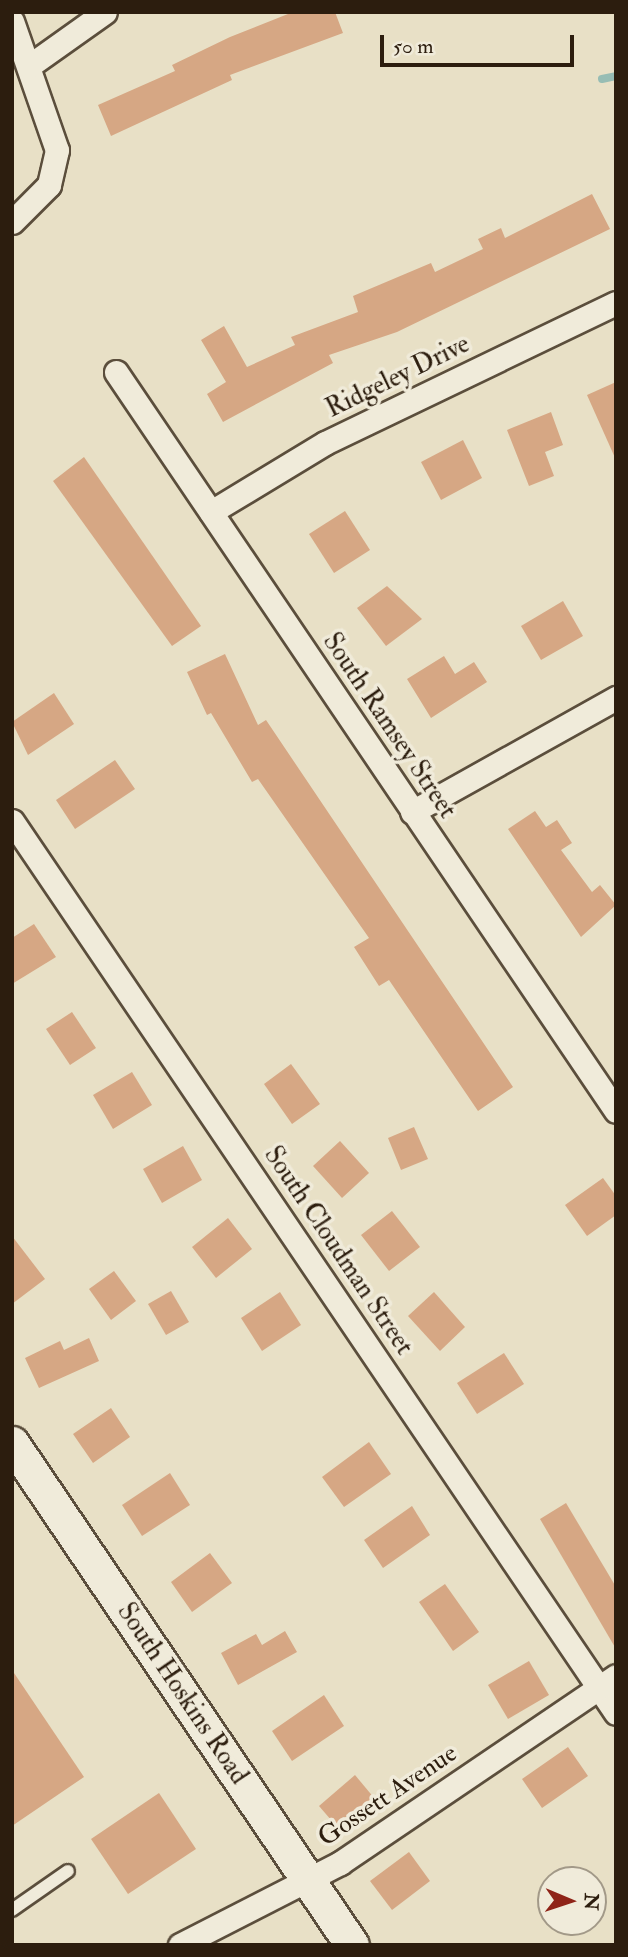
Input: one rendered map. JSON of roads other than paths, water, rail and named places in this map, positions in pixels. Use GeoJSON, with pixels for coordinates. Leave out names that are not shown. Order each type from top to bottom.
{"type":"FeatureCollection","features":[{"type":"Feature","properties":{"kind":"street"},"geometry":{"type":"LineString","coordinates":[[29,66],[105,12]]}},
{"type":"Feature","properties":{"kind":"street"},"geometry":{"type":"LineString","coordinates":[[12,21],[52,126],[56,162],[36,205],[12,222]]}},
{"type":"Feature","properties":{"kind":"street","name":"Ridgeley Drive"},"geometry":{"type":"LineString","coordinates":[[211,512],[325,443],[616,303]]}},
{"type":"Feature","properties":{"kind":"street","name":"South Ramsey Street"},"geometry":{"type":"LineString","coordinates":[[116,372],[616,1111]]}},
{"type":"Feature","properties":{"kind":"street"},"geometry":{"type":"LineString","coordinates":[[412,812],[616,698]]}},
{"type":"Feature","properties":{"kind":"street","name":"South Cloudman Street"},"geometry":{"type":"LineString","coordinates":[[12,821],[607,1682],[616,1713]]}},
{"type":"Feature","properties":{"kind":"street","name":"South Hoskins Road"},"geometry":{"type":"LineString","coordinates":[[12,1443],[352,1945]]}},
{"type":"Feature","properties":{"kind":"street","name":"Gossett Avenue"},"geometry":{"type":"LineString","coordinates":[[180,1945],[308,1880],[607,1682]]}},
{"type":"Feature","properties":{"kind":"lane"},"geometry":{"type":"LineString","coordinates":[[12,1910],[68,1871]]}},
{"type":"Feature","properties":{"kind":"waterway"},"geometry":{"type":"LineString","coordinates":[[602,79],[616,76]]}}]}
